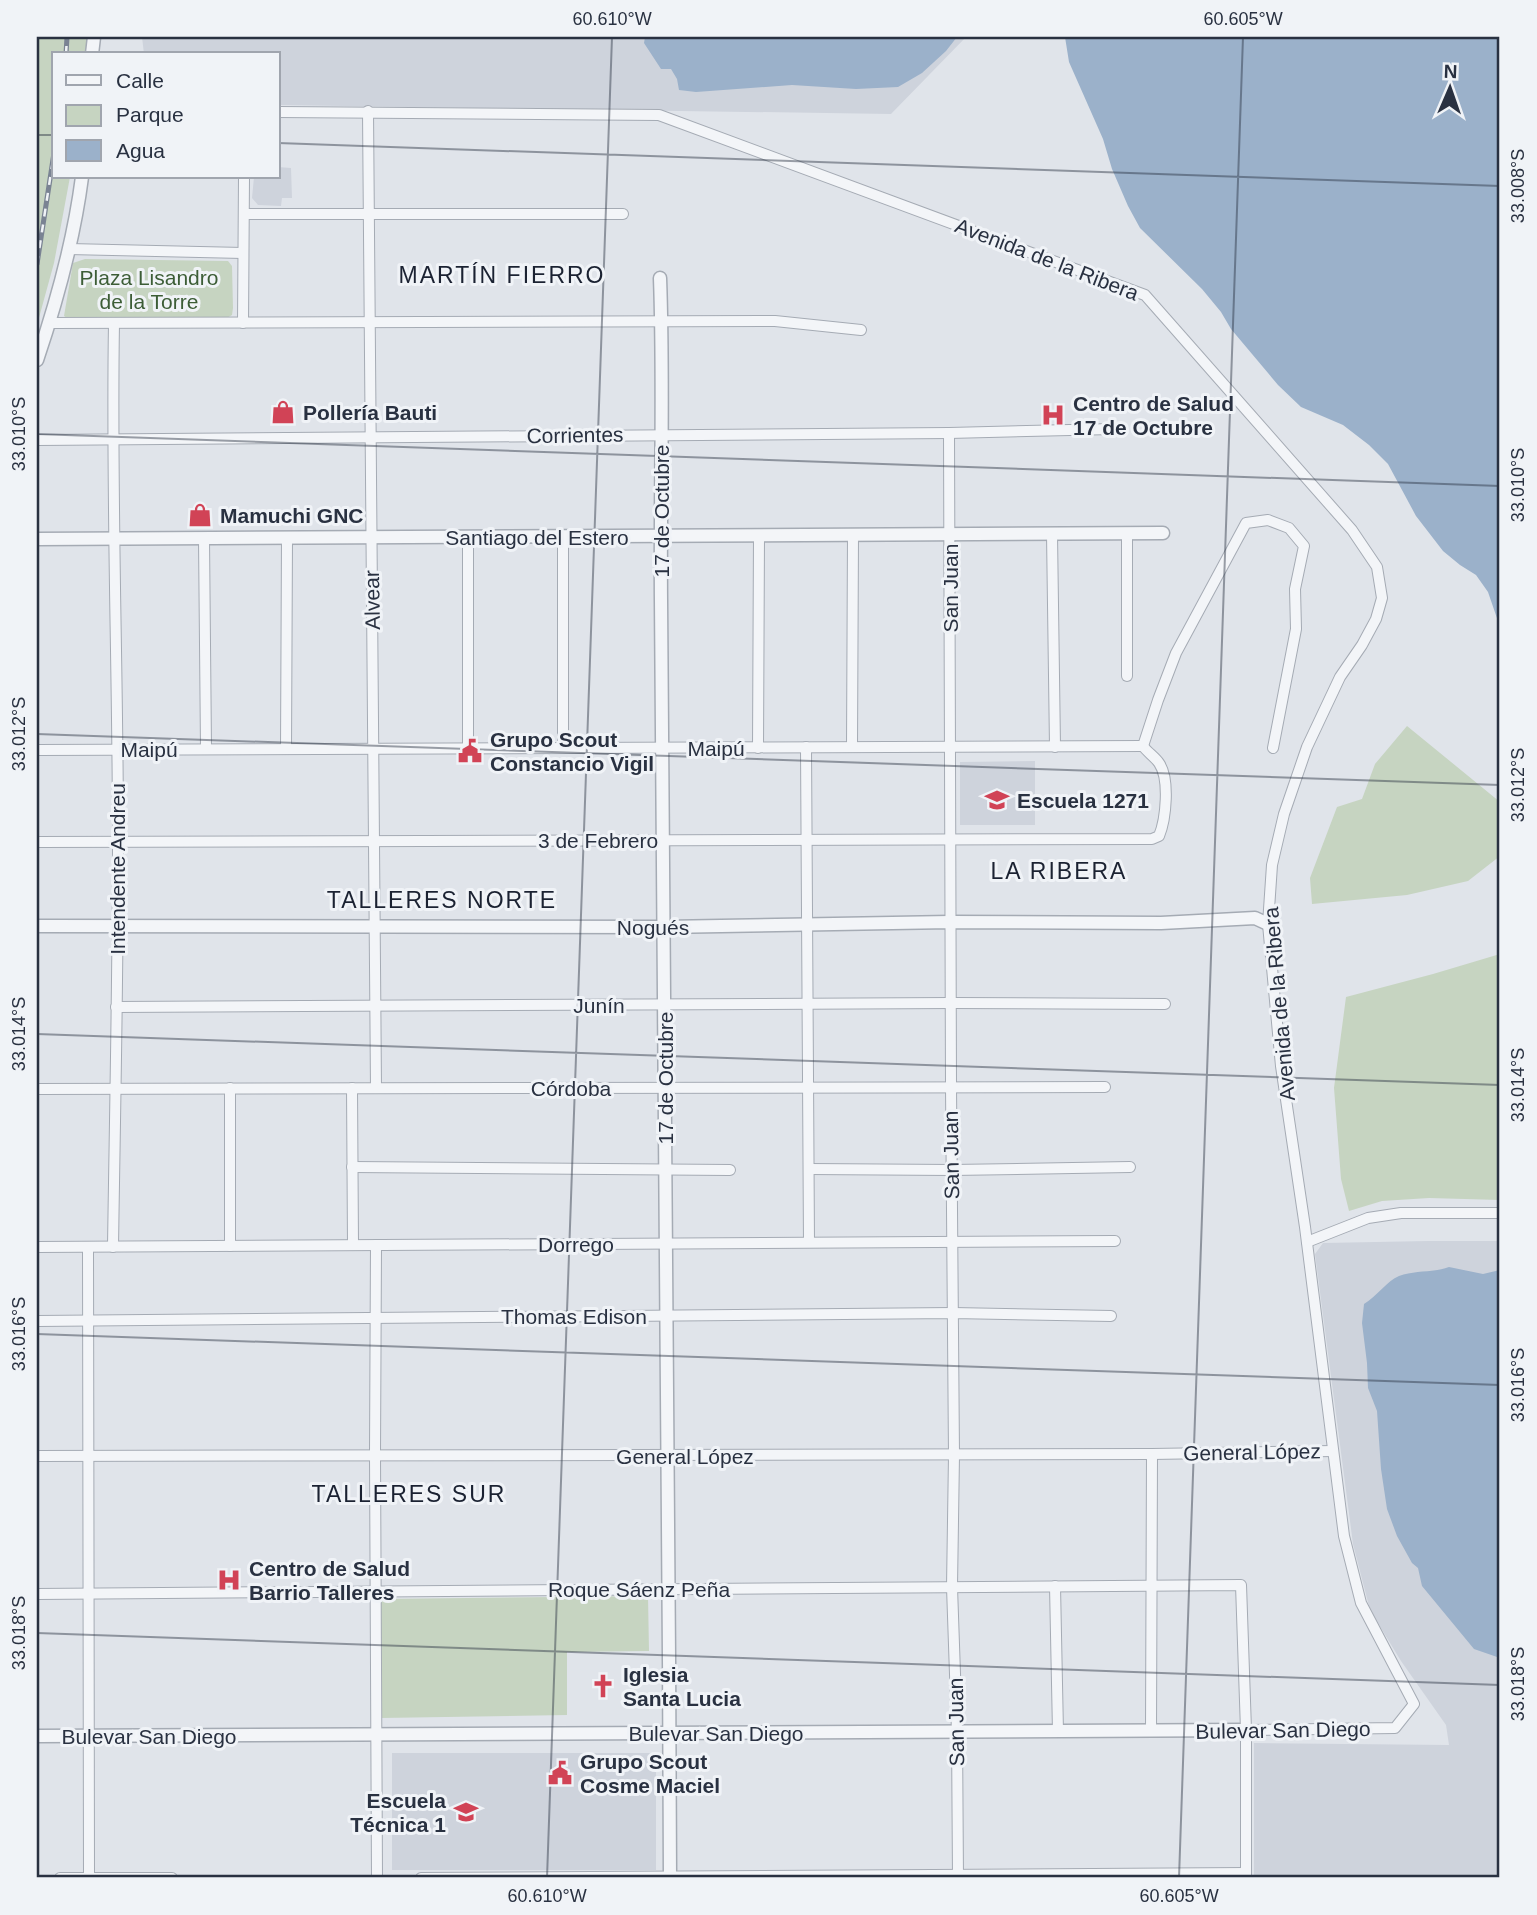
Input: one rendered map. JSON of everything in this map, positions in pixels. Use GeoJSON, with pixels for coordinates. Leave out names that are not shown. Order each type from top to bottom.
{"type":"FeatureCollection","features":[{"type":"Feature","properties":{"kind":"street","name":"Avenida de la Ribera"},"geometry":{"type":"LineString","coordinates":[[280,111],[659,115],[1145,295],[1352,530],[1377,567],[1382,598],[1376,619],[1363,645],[1340,677],[1299,769],[1284,814],[1272,865],[1268,924],[1281,1066],[1307,1242],[1344,1536],[1361,1603],[1414,1704],[1395,1728]]}},
{"type":"Feature","properties":{"kind":"street","name":"Alvear"},"geometry":{"type":"LineString","coordinates":[[368,111],[376,1088]]}},
{"type":"Feature","properties":{"kind":"street"},"geometry":{"type":"LineString","coordinates":[[37,360],[69,249],[82,178]]}},
{"type":"Feature","properties":{"kind":"street"},"geometry":{"type":"LineString","coordinates":[[243,323],[244,178]]}},
{"type":"Feature","properties":{"kind":"street"},"geometry":{"type":"LineString","coordinates":[[243,214],[623,214]]}},
{"type":"Feature","properties":{"kind":"street"},"geometry":{"type":"LineString","coordinates":[[69,249],[243,253]]}},
{"type":"Feature","properties":{"kind":"street","name":"17 de Octubre"},"geometry":{"type":"LineString","coordinates":[[660,278],[670,1878]]}},
{"type":"Feature","properties":{"kind":"street"},"geometry":{"type":"LineString","coordinates":[[49,323],[775,321],[861,330]]}},
{"type":"Feature","properties":{"kind":"street","name":"Intendente Andreu"},"geometry":{"type":"LineString","coordinates":[[113,1247],[118,841],[112,439],[114,323]]}},
{"type":"Feature","properties":{"kind":"street","name":"Corrientes"},"geometry":{"type":"LineString","coordinates":[[37,440],[949,433],[1113,429]]}},
{"type":"Feature","properties":{"kind":"street","name":"San Juan"},"geometry":{"type":"LineString","coordinates":[[949,433],[954,1455],[952,1587],[958,1877]]}},
{"type":"Feature","properties":{"kind":"street"},"geometry":{"type":"LineString","coordinates":[[1143,746],[1176,653],[1245,523],[1268,520],[1289,528],[1304,546],[1295,589],[1296,629],[1273,748]]}},
{"type":"Feature","properties":{"kind":"street","name":"Santiago del Estero"},"geometry":{"type":"LineString","coordinates":[[37,539],[1163,533]]}},
{"type":"Feature","properties":{"kind":"street"},"geometry":{"type":"LineString","coordinates":[[1052,534],[1055,747]]}},
{"type":"Feature","properties":{"kind":"street"},"geometry":{"type":"LineString","coordinates":[[1127,534],[1127,676]]}},
{"type":"Feature","properties":{"kind":"street"},"geometry":{"type":"LineString","coordinates":[[758,748],[759,536]]}},
{"type":"Feature","properties":{"kind":"street"},"geometry":{"type":"LineString","coordinates":[[852,747],[853,536]]}},
{"type":"Feature","properties":{"kind":"street"},"geometry":{"type":"LineString","coordinates":[[468,537],[468,748]]}},
{"type":"Feature","properties":{"kind":"street"},"geometry":{"type":"LineString","coordinates":[[563,537],[563,748]]}},
{"type":"Feature","properties":{"kind":"street"},"geometry":{"type":"LineString","coordinates":[[286,749],[287,538]]}},
{"type":"Feature","properties":{"kind":"street"},"geometry":{"type":"LineString","coordinates":[[204,539],[205,749]]}},
{"type":"Feature","properties":{"kind":"street","name":"Maipú"},"geometry":{"type":"LineString","coordinates":[[37,750],[1143,746]]}},
{"type":"Feature","properties":{"kind":"street","name":"3 de Febrero"},"geometry":{"type":"LineString","coordinates":[[37,842],[1152,839],[1159,836],[1165,814],[1163,773],[1159,762],[1143,746]]}},
{"type":"Feature","properties":{"kind":"street"},"geometry":{"type":"LineString","coordinates":[[806,747],[809,1242]]}},
{"type":"Feature","properties":{"kind":"street","name":"Nogués"},"geometry":{"type":"LineString","coordinates":[[37,926],[664,927],[950,922],[1161,923],[1255,918],[1268,924]]}},
{"type":"Feature","properties":{"kind":"street","name":"Junín"},"geometry":{"type":"LineString","coordinates":[[116,1007],[1166,1004]]}},
{"type":"Feature","properties":{"kind":"street","name":"Córdoba"},"geometry":{"type":"LineString","coordinates":[[37,1089],[1105,1087]]}},
{"type":"Feature","properties":{"kind":"street"},"geometry":{"type":"LineString","coordinates":[[230,1088],[230,1246]]}},
{"type":"Feature","properties":{"kind":"street"},"geometry":{"type":"LineString","coordinates":[[352,1088],[353,1245]]}},
{"type":"Feature","properties":{"kind":"street"},"geometry":{"type":"LineString","coordinates":[[352,1167],[730,1170]]}},
{"type":"Feature","properties":{"kind":"street"},"geometry":{"type":"LineString","coordinates":[[809,1169],[1130,1167]]}},
{"type":"Feature","properties":{"kind":"street"},"geometry":{"type":"LineString","coordinates":[[1307,1242],[1368,1218],[1401,1213],[1500,1213]]}},
{"type":"Feature","properties":{"kind":"street","name":"Dorrego"},"geometry":{"type":"LineString","coordinates":[[37,1247],[1115,1241]]}},
{"type":"Feature","properties":{"kind":"street"},"geometry":{"type":"LineString","coordinates":[[376,1245],[377,1878]]}},
{"type":"Feature","properties":{"kind":"street"},"geometry":{"type":"LineString","coordinates":[[89,1247],[89,1878]]}},
{"type":"Feature","properties":{"kind":"street","name":"Thomas Edison"},"geometry":{"type":"LineString","coordinates":[[37,1321],[953,1313],[1111,1316]]}},
{"type":"Feature","properties":{"kind":"street","name":"General López"},"geometry":{"type":"LineString","coordinates":[[37,1456],[954,1455],[1334,1451]]}},
{"type":"Feature","properties":{"kind":"street"},"geometry":{"type":"LineString","coordinates":[[1151,1731],[1152,1454]]}},
{"type":"Feature","properties":{"kind":"street","name":"Roque Sáenz Peña"},"geometry":{"type":"LineString","coordinates":[[37,1594],[1241,1585],[1246,1730]]}},
{"type":"Feature","properties":{"kind":"street"},"geometry":{"type":"LineString","coordinates":[[1055,1586],[1058,1732]]}},
{"type":"Feature","properties":{"kind":"street","name":"Bulevar San Diego"},"geometry":{"type":"LineString","coordinates":[[37,1736],[1395,1728]]}},
{"type":"Feature","properties":{"kind":"street"},"geometry":{"type":"LineString","coordinates":[[421,1878],[1246,1876],[1246,1730]]}},
{"type":"Feature","properties":{"kind":"street"},"geometry":{"type":"LineString","coordinates":[[60,1878],[172,1878]]}},
{"type":"Feature","properties":{"kind":"shaded area"},"geometry":{"type":"Polygon","coordinates":[[[142,37],[966,37],[891,114],[280,105],[280,52],[144,52],[142,37]]]}},
{"type":"Feature","properties":{"kind":"shaded area"},"geometry":{"type":"Polygon","coordinates":[[[280,167],[291,168],[292,198],[282,198],[281,206],[258,205],[252,198],[254,178],[280,178],[280,167]]]}},
{"type":"Feature","properties":{"kind":"shaded area","name":"Escuela 1271"},"geometry":{"type":"Polygon","coordinates":[[[1035,761],[1035,825],[960,825],[960,762],[1035,761]]]}},
{"type":"Feature","properties":{"kind":"shaded area"},"geometry":{"type":"Polygon","coordinates":[[[1500,1241],[1500,1878],[1254,1878],[1254,1743],[1449,1745],[1446,1725],[1401,1661],[1370,1610],[1353,1544],[1315,1254],[1323,1243],[1500,1241]]]}},
{"type":"Feature","properties":{"kind":"shaded area"},"geometry":{"type":"Polygon","coordinates":[[[392,1753],[656,1753],[656,1870],[392,1870],[392,1753]]]}},
{"type":"Feature","properties":{"kind":"green space"},"geometry":{"type":"Polygon","coordinates":[[[39,37],[88,37],[86,52],[52,52],[52,178],[70,178],[54,263],[37,325],[39,37]]]}},
{"type":"Feature","properties":{"kind":"green space","name":"Plaza Lisandro de la Torre"},"geometry":{"type":"Polygon","coordinates":[[[85,259],[228,261],[232,266],[232,315],[225,319],[70,320],[64,316],[73,263],[85,259]]]}},
{"type":"Feature","properties":{"kind":"green space"},"geometry":{"type":"Polygon","coordinates":[[[1407,726],[1500,802],[1500,856],[1468,881],[1407,895],[1312,904],[1310,878],[1337,807],[1362,799],[1375,764],[1407,726]]]}},
{"type":"Feature","properties":{"kind":"green space"},"geometry":{"type":"Polygon","coordinates":[[[1500,954],[1500,1200],[1429,1198],[1382,1201],[1349,1211],[1341,1179],[1334,1088],[1346,997],[1500,954]]]}},
{"type":"Feature","properties":{"kind":"green space"},"geometry":{"type":"Polygon","coordinates":[[[648,1596],[649,1651],[567,1652],[567,1715],[381,1718],[380,1599],[648,1596]]]}},
{"type":"Feature","properties":{"kind":"water"},"geometry":{"type":"Polygon","coordinates":[[[645,37],[957,37],[922,73],[898,87],[856,89],[792,85],[696,92],[679,90],[671,69],[661,69],[644,43],[645,37]]]}},
{"type":"Feature","properties":{"kind":"water"},"geometry":{"type":"Polygon","coordinates":[[[1065,37],[1500,37],[1500,627],[1488,592],[1476,575],[1443,551],[1416,516],[1388,464],[1343,425],[1301,407],[1278,385],[1231,329],[1202,289],[1140,228],[1112,169],[1103,139],[1069,62],[1065,37]]]}},
{"type":"Feature","properties":{"kind":"water"},"geometry":{"type":"Polygon","coordinates":[[[1449,1267],[1483,1274],[1500,1270],[1500,1658],[1474,1649],[1422,1586],[1418,1568],[1412,1563],[1397,1536],[1387,1509],[1377,1411],[1368,1388],[1362,1323],[1364,1304],[1399,1276],[1449,1267]]]}},
{"type":"Feature","properties":{"kind":"railway"},"geometry":{"type":"LineString","coordinates":[[66,52],[67,37]]}},
{"type":"Feature","properties":{"kind":"railway"},"geometry":{"type":"LineString","coordinates":[[37,264],[52,166]]}},
{"type":"Feature","properties":{"kind":"place","name":"Pollería Bauti"},"geometry":{"type":"Point","coordinates":[283,412]}},
{"type":"Feature","properties":{"kind":"place","name":"Centro de Salud 17 de Octubre"},"geometry":{"type":"Point","coordinates":[1053,415]}},
{"type":"Feature","properties":{"kind":"place","name":"Mamuchi GNC"},"geometry":{"type":"Point","coordinates":[200,515]}},
{"type":"Feature","properties":{"kind":"place","name":"Grupo Scout Constancio Vigil"},"geometry":{"type":"Point","coordinates":[470,751]}},
{"type":"Feature","properties":{"kind":"place","name":"Escuela 1271"},"geometry":{"type":"Point","coordinates":[997,800]}},
{"type":"Feature","properties":{"kind":"place","name":"Centro de Salud Barrio Talleres"},"geometry":{"type":"Point","coordinates":[229,1580]}},
{"type":"Feature","properties":{"kind":"place","name":"Iglesia Santa Lucia"},"geometry":{"type":"Point","coordinates":[603,1686]}},
{"type":"Feature","properties":{"kind":"place","name":"Grupo Scout Cosme Maciel"},"geometry":{"type":"Point","coordinates":[560,1773]}},
{"type":"Feature","properties":{"kind":"place","name":"Escuela Técnica 1"},"geometry":{"type":"Point","coordinates":[466,1812]}},
{"type":"Feature","properties":{"kind":"district","name":"MARTÍN FIERRO"},"geometry":{"type":"Point","coordinates":[502,275]}},
{"type":"Feature","properties":{"kind":"district","name":"LA RIBERA"},"geometry":{"type":"Point","coordinates":[1059,871]}},
{"type":"Feature","properties":{"kind":"district","name":"TALLERES NORTE"},"geometry":{"type":"Point","coordinates":[442,900]}},
{"type":"Feature","properties":{"kind":"district","name":"TALLERES SUR"},"geometry":{"type":"Point","coordinates":[409,1494]}}]}
